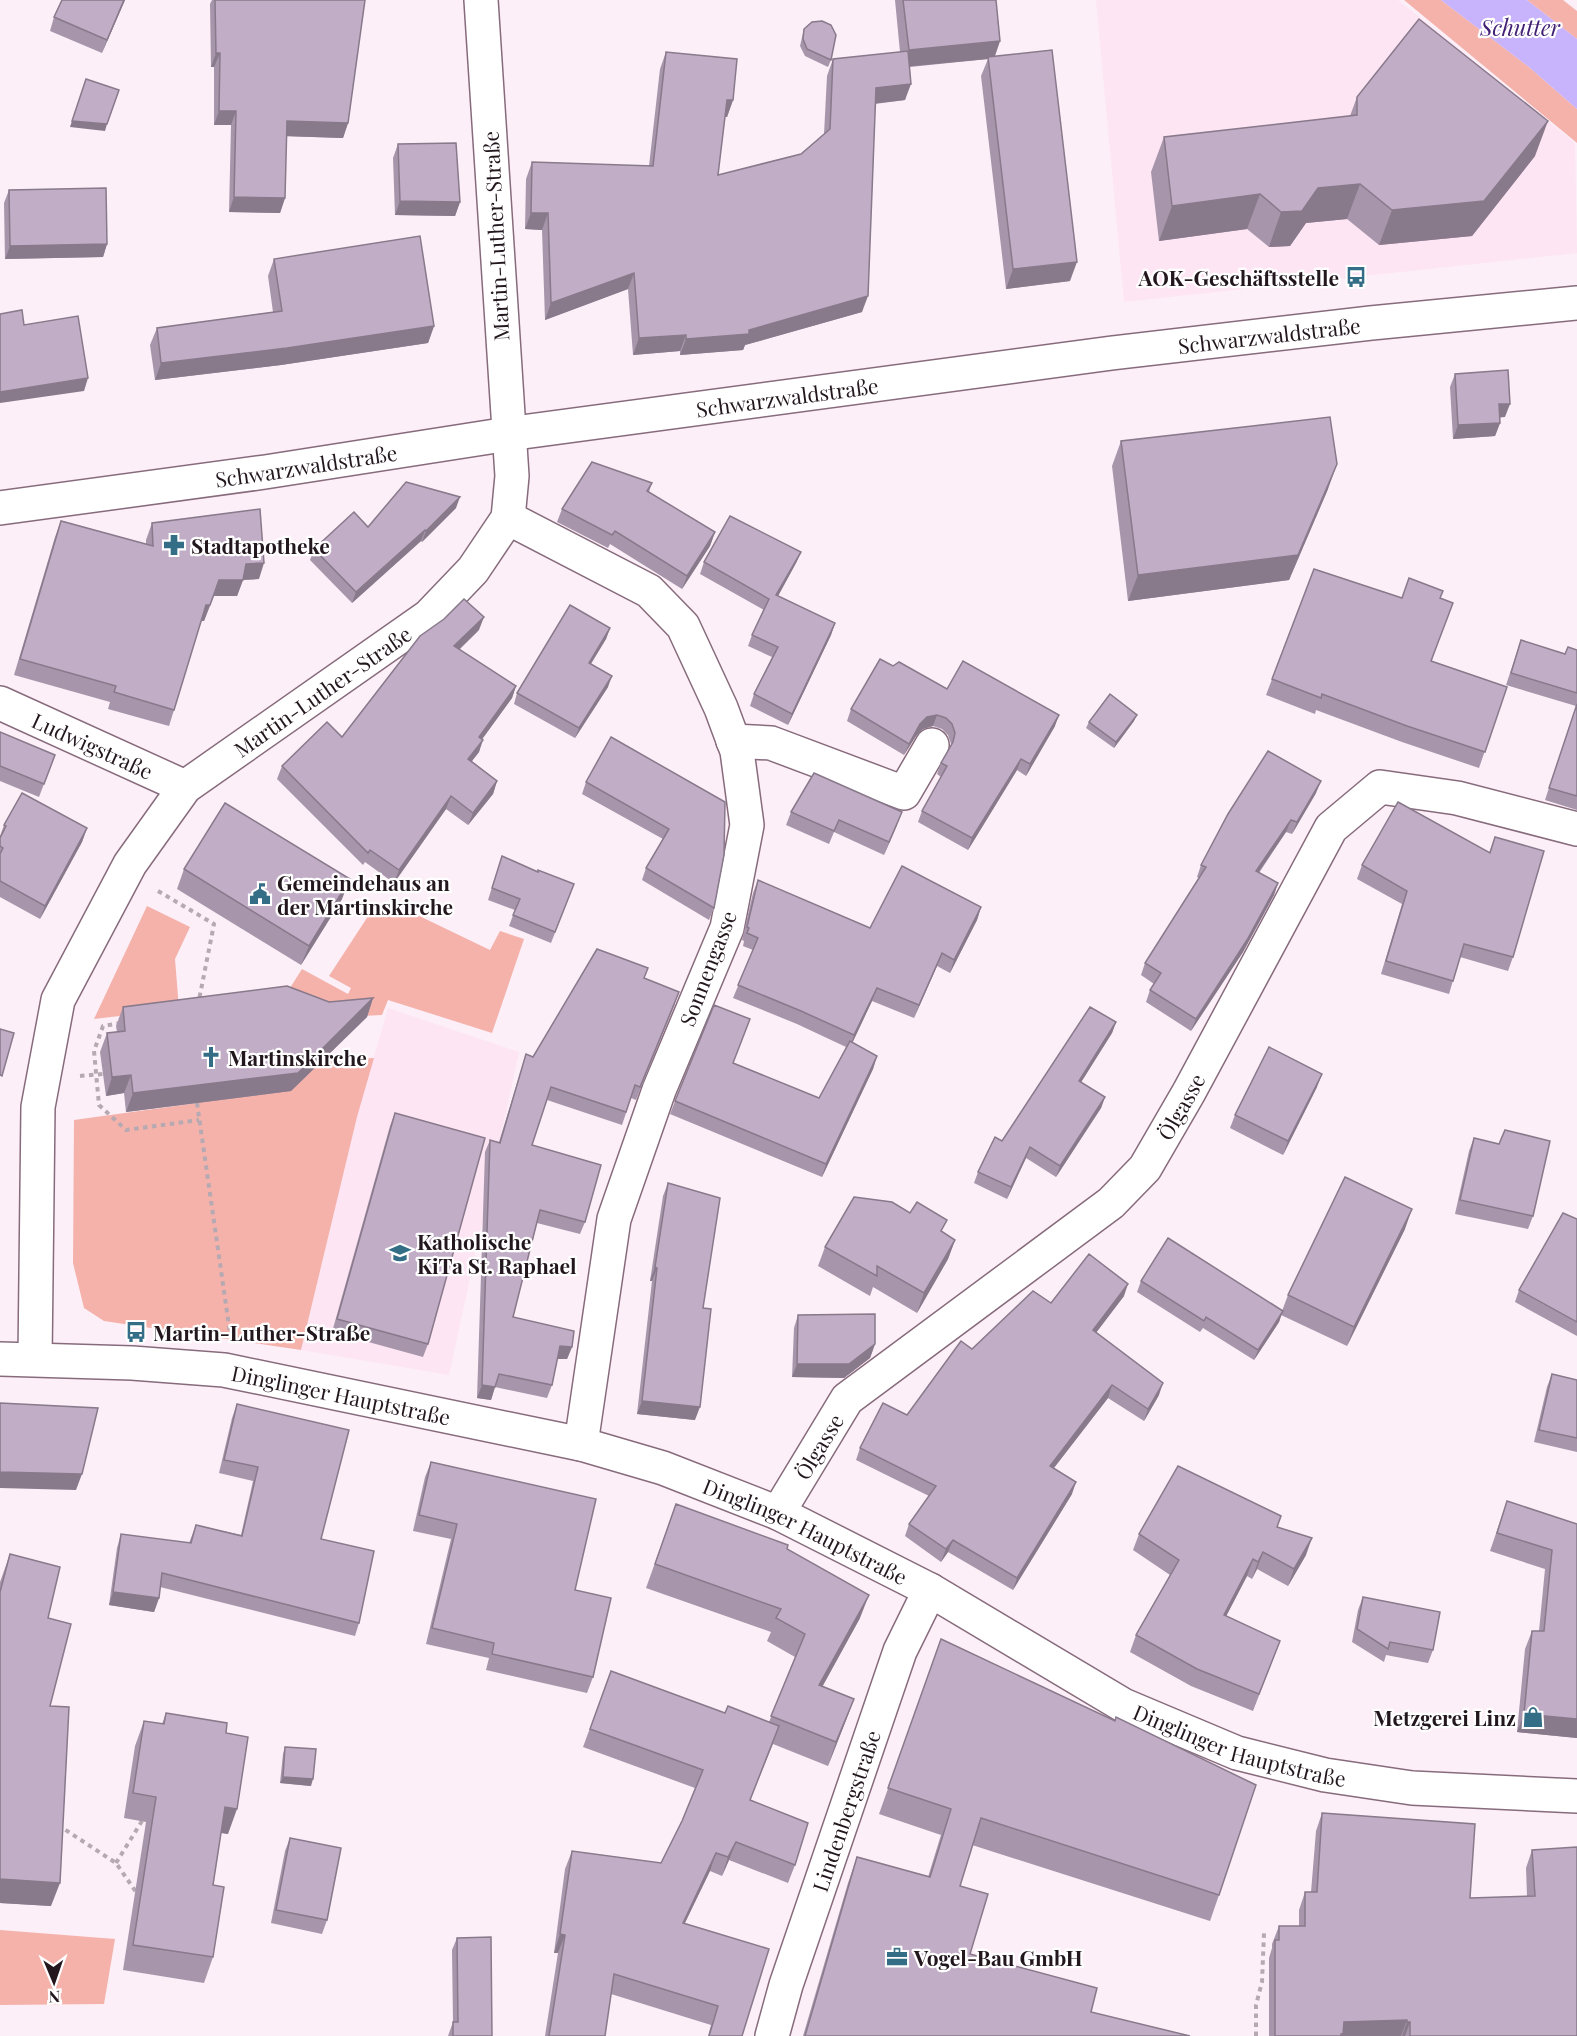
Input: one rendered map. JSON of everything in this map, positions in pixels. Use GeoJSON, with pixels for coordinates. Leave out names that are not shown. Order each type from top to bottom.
{"type":"FeatureCollection","features":[{"type":"Feature","properties":{"kind":"street","name":"Martin-Luther-Straße"},"geometry":{"type":"LineString","coordinates":[[35,1359],[38,1107],[58,1000],[130,864],[185,787],[429,616],[473,570],[508,518],[512,476],[481,0]]}},
{"type":"Feature","properties":{"kind":"street","name":"Schwarzwaldstraße"},"geometry":{"type":"LineString","coordinates":[[0,508],[276,470],[508,434],[1112,353],[1371,323],[1577,303]]}},
{"type":"Feature","properties":{"kind":"street","name":"Sonnengasse"},"geometry":{"type":"LineString","coordinates":[[508,518],[649,591],[683,626],[721,708],[737,751],[747,825],[728,928],[659,1090],[614,1220],[581,1444]]}},
{"type":"Feature","properties":{"kind":"street","name":"Ludwigstraße"},"geometry":{"type":"LineString","coordinates":[[0,703],[185,787]]}},
{"type":"Feature","properties":{"kind":"street"},"geometry":{"type":"LineString","coordinates":[[733,741],[771,743],[904,793],[932,745]]}},
{"type":"Feature","properties":{"kind":"street","name":"Ölgasse"},"geometry":{"type":"LineString","coordinates":[[778,1513],[847,1399],[1111,1203],[1145,1168],[1190,1092],[1331,828],[1380,787],[1457,798],[1577,829]]}},
{"type":"Feature","properties":{"kind":"street","name":"Dinglinger Hauptstraße"},"geometry":{"type":"LineString","coordinates":[[0,1359],[132,1363],[224,1371],[581,1444],[663,1468],[778,1513],[930,1590],[1123,1705],[1237,1753],[1325,1775],[1412,1788],[1577,1796]]}},
{"type":"Feature","properties":{"kind":"street","name":"Lindenbergstraße"},"geometry":{"type":"LineString","coordinates":[[772,2036],[786,1985],[900,1651],[930,1590]]}},
{"type":"Feature","properties":{"kind":"path"},"geometry":{"type":"LineString","coordinates":[[168,897],[214,924],[196,1011]]}},
{"type":"Feature","properties":{"kind":"path"},"geometry":{"type":"LineString","coordinates":[[125,1022],[103,1026],[94,1051],[94,1075],[99,1105],[126,1130],[199,1120]]}},
{"type":"Feature","properties":{"kind":"path"},"geometry":{"type":"LineString","coordinates":[[87,1076],[103,1074]]}},
{"type":"Feature","properties":{"kind":"path"},"geometry":{"type":"LineString","coordinates":[[197,1102],[231,1339],[224,1371]]}},
{"type":"Feature","properties":{"kind":"path"},"geometry":{"type":"LineString","coordinates":[[116,1863],[141,1821]]}},
{"type":"Feature","properties":{"kind":"path"},"geometry":{"type":"LineString","coordinates":[[55,1822],[116,1863],[136,1892]]}},
{"type":"Feature","properties":{"kind":"path"},"geometry":{"type":"LineString","coordinates":[[1256,2036],[1256,2005],[1262,1983],[1264,1933]]}},
{"type":"Feature","properties":{"kind":"shaded area"},"geometry":{"type":"Polygon","coordinates":[[[1096,0],[1398,0],[1575,143],[1577,253],[1124,302],[1096,0]]]}},
{"type":"Feature","properties":{"kind":"shaded area"},"geometry":{"type":"Polygon","coordinates":[[[1404,0],[1441,0],[1529,67],[1577,109],[1577,143],[1404,0]]]}},
{"type":"Feature","properties":{"kind":"shaded area"},"geometry":{"type":"Polygon","coordinates":[[[1527,0],[1563,0],[1577,11],[1577,39],[1527,0]]]}},
{"type":"Feature","properties":{"kind":"shaded area"},"geometry":{"type":"Polygon","coordinates":[[[376,904],[408,917],[411,912],[490,950],[500,931],[524,939],[492,1033],[388,1000],[382,1015],[321,1018],[281,1002],[302,969],[348,994],[351,988],[329,976],[376,904]]]}},
{"type":"Feature","properties":{"kind":"shaded area"},"geometry":{"type":"Polygon","coordinates":[[[147,906],[190,927],[175,959],[179,1009],[94,1019],[147,906]]]}},
{"type":"Feature","properties":{"kind":"shaded area","name":"Katholische KiTa St. Raphael"},"geometry":{"type":"Polygon","coordinates":[[[388,1008],[519,1052],[449,1375],[301,1350],[357,1117],[388,1008]]]}},
{"type":"Feature","properties":{"kind":"shaded area"},"geometry":{"type":"Polygon","coordinates":[[[374,1058],[357,1117],[301,1350],[104,1321],[84,1308],[73,1263],[74,1120],[197,1103],[321,1061],[374,1058]]]}},
{"type":"Feature","properties":{"kind":"shaded area"},"geometry":{"type":"Polygon","coordinates":[[[0,1930],[115,1939],[104,2004],[0,2005],[0,1930]]]}},
{"type":"Feature","properties":{"kind":"water","name":"Schutter"},"geometry":{"type":"Polygon","coordinates":[[[1441,0],[1527,0],[1577,39],[1577,109],[1529,67],[1441,0]]]}},
{"type":"Feature","properties":{"kind":"building"},"geometry":{"type":"Polygon","coordinates":[[[62,0],[124,0],[107,40],[54,17],[62,0]]]}},
{"type":"Feature","properties":{"kind":"building"},"geometry":{"type":"Polygon","coordinates":[[[215,0],[365,0],[348,123],[287,121],[285,198],[234,197],[236,111],[219,111],[220,53],[216,53],[215,0]]]}},
{"type":"Feature","properties":{"kind":"building"},"geometry":{"type":"Polygon","coordinates":[[[903,0],[996,0],[1000,41],[909,50],[903,0]]]}},
{"type":"Feature","properties":{"kind":"building"},"geometry":{"type":"Polygon","coordinates":[[[1419,19],[1548,121],[1484,201],[1392,210],[1360,184],[1318,188],[1302,211],[1281,212],[1260,194],[1172,206],[1164,137],[1357,115],[1357,97],[1419,19]]]}},
{"type":"Feature","properties":{"kind":"building"},"geometry":{"type":"Polygon","coordinates":[[[822,21],[831,25],[836,35],[831,60],[807,49],[803,39],[804,29],[812,22],[822,21]]]}},
{"type":"Feature","properties":{"kind":"building"},"geometry":{"type":"Polygon","coordinates":[[[1052,50],[1077,262],[1013,269],[988,57],[1052,50]]]}},
{"type":"Feature","properties":{"kind":"building"},"geometry":{"type":"Polygon","coordinates":[[[908,51],[911,84],[876,88],[868,296],[749,330],[749,334],[686,339],[686,335],[639,338],[634,273],[551,303],[548,213],[531,213],[532,162],[653,166],[666,52],[737,59],[733,100],[727,100],[718,175],[801,154],[830,129],[833,59],[908,51]]]}},
{"type":"Feature","properties":{"kind":"building"},"geometry":{"type":"Polygon","coordinates":[[[86,79],[119,90],[107,124],[72,121],[86,79]]]}},
{"type":"Feature","properties":{"kind":"building"},"geometry":{"type":"Polygon","coordinates":[[[456,143],[460,202],[400,201],[398,144],[456,143]]]}},
{"type":"Feature","properties":{"kind":"building"},"geometry":{"type":"Polygon","coordinates":[[[106,188],[107,244],[10,246],[9,190],[106,188]]]}},
{"type":"Feature","properties":{"kind":"building"},"geometry":{"type":"Polygon","coordinates":[[[420,236],[434,326],[287,348],[161,363],[157,328],[282,311],[274,259],[420,236]]]}},
{"type":"Feature","properties":{"kind":"building"},"geometry":{"type":"Polygon","coordinates":[[[22,310],[24,325],[78,316],[88,378],[0,392],[0,314],[22,310]]]}},
{"type":"Feature","properties":{"kind":"building"},"geometry":{"type":"Polygon","coordinates":[[[1508,370],[1510,404],[1499,404],[1500,423],[1458,425],[1455,374],[1508,370]]]}},
{"type":"Feature","properties":{"kind":"building"},"geometry":{"type":"Polygon","coordinates":[[[1330,417],[1337,464],[1298,555],[1138,575],[1121,441],[1330,417]]]}},
{"type":"Feature","properties":{"kind":"building"},"geometry":{"type":"Polygon","coordinates":[[[592,462],[652,483],[647,491],[715,532],[687,576],[615,531],[612,535],[562,509],[592,462]]]}},
{"type":"Feature","properties":{"kind":"building"},"geometry":{"type":"Polygon","coordinates":[[[406,482],[460,497],[426,531],[356,592],[314,549],[354,512],[368,527],[406,482]]]}},
{"type":"Feature","properties":{"kind":"building"},"geometry":{"type":"Polygon","coordinates":[[[260,509],[264,563],[246,564],[243,580],[219,580],[210,605],[206,605],[174,710],[114,692],[116,686],[20,659],[61,521],[153,546],[152,523],[260,509]]]}},
{"type":"Feature","properties":{"kind":"building"},"geometry":{"type":"Polygon","coordinates":[[[730,516],[801,552],[776,595],[835,623],[792,714],[754,694],[778,647],[752,635],[769,599],[704,562],[730,516]]]}},
{"type":"Feature","properties":{"kind":"building"},"geometry":{"type":"Polygon","coordinates":[[[1314,569],[1402,598],[1409,578],[1443,591],[1440,598],[1453,603],[1431,661],[1507,687],[1485,752],[1322,694],[1321,698],[1272,679],[1314,569]]]}},
{"type":"Feature","properties":{"kind":"building"},"geometry":{"type":"Polygon","coordinates":[[[464,599],[484,617],[454,646],[516,686],[479,737],[483,740],[468,759],[497,781],[473,813],[451,796],[399,870],[370,850],[368,853],[282,766],[327,722],[342,737],[420,636],[444,619],[464,599]]]}},
{"type":"Feature","properties":{"kind":"building"},"geometry":{"type":"Polygon","coordinates":[[[570,605],[610,628],[589,663],[612,676],[579,728],[517,693],[570,605]]]}},
{"type":"Feature","properties":{"kind":"building"},"geometry":{"type":"Polygon","coordinates":[[[1521,640],[1565,654],[1568,647],[1577,650],[1577,693],[1511,673],[1521,640]]]}},
{"type":"Feature","properties":{"kind":"building"},"geometry":{"type":"Polygon","coordinates":[[[880,659],[893,666],[899,662],[947,689],[963,661],[1059,715],[1030,764],[1021,759],[972,838],[922,811],[947,766],[941,763],[953,742],[955,733],[952,724],[946,718],[937,715],[927,717],[920,724],[909,744],[851,709],[880,659]]]}},
{"type":"Feature","properties":{"kind":"building"},"geometry":{"type":"Polygon","coordinates":[[[1110,694],[1137,715],[1116,742],[1089,722],[1110,694]]]}},
{"type":"Feature","properties":{"kind":"building"},"geometry":{"type":"Polygon","coordinates":[[[1577,704],[1577,796],[1549,788],[1577,704]]]}},
{"type":"Feature","properties":{"kind":"building"},"geometry":{"type":"Polygon","coordinates":[[[0,732],[55,755],[44,784],[0,766],[0,732]]]}},
{"type":"Feature","properties":{"kind":"building"},"geometry":{"type":"Polygon","coordinates":[[[611,737],[725,802],[724,855],[714,908],[646,868],[669,829],[586,782],[611,737]]]}},
{"type":"Feature","properties":{"kind":"building"},"geometry":{"type":"Polygon","coordinates":[[[1268,751],[1321,781],[1297,822],[1291,820],[1256,871],[1278,883],[1247,940],[1196,1019],[1150,990],[1161,973],[1145,963],[1206,867],[1201,865],[1228,814],[1268,751]]]}},
{"type":"Feature","properties":{"kind":"building"},"geometry":{"type":"Polygon","coordinates":[[[814,773],[902,812],[889,842],[839,820],[834,831],[791,812],[814,773]]]}},
{"type":"Feature","properties":{"kind":"building"},"geometry":{"type":"Polygon","coordinates":[[[22,793],[87,828],[45,906],[0,881],[0,854],[3,848],[0,846],[0,838],[6,826],[4,825],[22,793]]]}},
{"type":"Feature","properties":{"kind":"building"},"geometry":{"type":"Polygon","coordinates":[[[1398,802],[1490,853],[1495,837],[1544,851],[1513,957],[1464,944],[1453,981],[1386,961],[1407,891],[1362,865],[1398,802]]]}},
{"type":"Feature","properties":{"kind":"building","name":"Gemeindehaus an der Martinskirche"},"geometry":{"type":"Polygon","coordinates":[[[225,803],[350,879],[309,946],[184,869],[225,803]]]}},
{"type":"Feature","properties":{"kind":"building"},"geometry":{"type":"Polygon","coordinates":[[[502,856],[538,872],[538,870],[574,884],[555,932],[513,915],[520,899],[492,888],[502,856]]]}},
{"type":"Feature","properties":{"kind":"building"},"geometry":{"type":"Polygon","coordinates":[[[902,866],[981,907],[954,960],[942,953],[919,1005],[877,988],[854,1035],[738,985],[758,938],[747,933],[749,928],[747,927],[758,880],[870,928],[902,866]]]}},
{"type":"Feature","properties":{"kind":"building"},"geometry":{"type":"Polygon","coordinates":[[[597,949],[648,968],[644,978],[679,992],[640,1087],[635,1085],[626,1112],[551,1087],[532,1145],[601,1165],[585,1222],[540,1210],[513,1317],[574,1331],[572,1347],[560,1346],[552,1385],[499,1374],[495,1387],[482,1385],[490,1140],[500,1143],[526,1054],[533,1057],[597,949]]]}},
{"type":"Feature","properties":{"kind":"building","name":"Martinskirche"},"geometry":{"type":"Polygon","coordinates":[[[287,986],[329,1002],[373,998],[298,1073],[133,1093],[131,1075],[112,1077],[107,1033],[125,1031],[123,1007],[287,986]]]}},
{"type":"Feature","properties":{"kind":"building"},"geometry":{"type":"Polygon","coordinates":[[[714,1005],[750,1019],[733,1063],[819,1098],[850,1041],[877,1056],[826,1164],[675,1101],[714,1005]]]}},
{"type":"Feature","properties":{"kind":"building"},"geometry":{"type":"Polygon","coordinates":[[[1090,1007],[1116,1022],[1079,1081],[1105,1097],[1060,1166],[1030,1147],[1011,1187],[978,1172],[995,1137],[1002,1141],[1090,1007]]]}},
{"type":"Feature","properties":{"kind":"building"},"geometry":{"type":"Polygon","coordinates":[[[0,1029],[14,1033],[2,1076],[0,1075],[0,1029]]]}},
{"type":"Feature","properties":{"kind":"building"},"geometry":{"type":"Polygon","coordinates":[[[1269,1047],[1322,1074],[1288,1141],[1235,1115],[1269,1047]]]}},
{"type":"Feature","properties":{"kind":"building"},"geometry":{"type":"Polygon","coordinates":[[[395,1113],[485,1138],[428,1344],[337,1319],[395,1113]]]}},
{"type":"Feature","properties":{"kind":"building"},"geometry":{"type":"Polygon","coordinates":[[[1505,1130],[1550,1141],[1533,1216],[1460,1200],[1474,1138],[1499,1144],[1505,1130]]]}},
{"type":"Feature","properties":{"kind":"building"},"geometry":{"type":"Polygon","coordinates":[[[1345,1177],[1412,1209],[1354,1327],[1288,1295],[1345,1177]]]}},
{"type":"Feature","properties":{"kind":"building"},"geometry":{"type":"Polygon","coordinates":[[[668,1183],[720,1198],[703,1308],[711,1309],[700,1407],[642,1401],[657,1268],[655,1267],[668,1183]]]}},
{"type":"Feature","properties":{"kind":"building"},"geometry":{"type":"Polygon","coordinates":[[[854,1197],[892,1202],[910,1213],[917,1202],[947,1220],[941,1231],[955,1240],[924,1293],[877,1266],[877,1276],[825,1247],[854,1197]]]}},
{"type":"Feature","properties":{"kind":"building"},"geometry":{"type":"Polygon","coordinates":[[[1563,1213],[1577,1219],[1577,1322],[1519,1290],[1563,1213]]]}},
{"type":"Feature","properties":{"kind":"building"},"geometry":{"type":"Polygon","coordinates":[[[1168,1238],[1283,1311],[1258,1350],[1206,1317],[1204,1321],[1141,1281],[1168,1238]]]}},
{"type":"Feature","properties":{"kind":"building"},"geometry":{"type":"Polygon","coordinates":[[[1089,1254],[1128,1284],[1093,1330],[1163,1383],[1148,1409],[1112,1385],[1050,1466],[1076,1482],[1017,1578],[953,1540],[946,1549],[909,1524],[936,1486],[860,1448],[883,1403],[907,1415],[961,1341],[972,1349],[1033,1291],[1051,1303],[1089,1254]]]}},
{"type":"Feature","properties":{"kind":"building"},"geometry":{"type":"Polygon","coordinates":[[[875,1314],[875,1344],[849,1364],[797,1364],[798,1315],[875,1314]]]}},
{"type":"Feature","properties":{"kind":"building"},"geometry":{"type":"Polygon","coordinates":[[[1552,1374],[1577,1380],[1577,1438],[1539,1430],[1552,1374]]]}},
{"type":"Feature","properties":{"kind":"building"},"geometry":{"type":"Polygon","coordinates":[[[0,1403],[98,1408],[82,1474],[0,1472],[0,1403]]]}},
{"type":"Feature","properties":{"kind":"building"},"geometry":{"type":"Polygon","coordinates":[[[237,1404],[349,1430],[321,1539],[374,1551],[359,1623],[162,1573],[159,1598],[113,1592],[121,1534],[191,1543],[196,1525],[242,1536],[258,1467],[224,1460],[237,1404]]]}},
{"type":"Feature","properties":{"kind":"building"},"geometry":{"type":"Polygon","coordinates":[[[431,1462],[596,1499],[575,1590],[611,1598],[593,1677],[492,1654],[494,1643],[432,1628],[457,1524],[419,1515],[431,1462]]]}},
{"type":"Feature","properties":{"kind":"building"},"geometry":{"type":"Polygon","coordinates":[[[1178,1466],[1281,1516],[1277,1527],[1312,1538],[1294,1569],[1263,1552],[1258,1562],[1253,1559],[1224,1615],[1280,1641],[1259,1694],[1197,1669],[1136,1635],[1179,1560],[1139,1534],[1178,1466]]]}},
{"type":"Feature","properties":{"kind":"building"},"geometry":{"type":"Polygon","coordinates":[[[1507,1501],[1577,1524],[1577,1719],[1524,1714],[1532,1631],[1544,1631],[1552,1550],[1497,1533],[1507,1501]]]}},
{"type":"Feature","properties":{"kind":"building"},"geometry":{"type":"Polygon","coordinates":[[[676,1504],[788,1545],[787,1549],[869,1595],[819,1685],[854,1699],[836,1742],[771,1716],[805,1634],[776,1618],[781,1609],[655,1564],[676,1504]]]}},
{"type":"Feature","properties":{"kind":"building"},"geometry":{"type":"Polygon","coordinates":[[[10,1554],[60,1567],[48,1618],[71,1624],[50,1706],[69,1707],[60,1883],[0,1879],[0,1592],[10,1554]]]}},
{"type":"Feature","properties":{"kind":"building"},"geometry":{"type":"Polygon","coordinates":[[[1363,1597],[1440,1612],[1433,1650],[1390,1642],[1388,1649],[1357,1629],[1363,1597]]]}},
{"type":"Feature","properties":{"kind":"building"},"geometry":{"type":"Polygon","coordinates":[[[941,1639],[1115,1721],[1116,1717],[1256,1785],[1219,1895],[981,1818],[960,1886],[988,1894],[970,1954],[1097,1988],[1091,2012],[1190,2036],[805,2036],[857,1857],[930,1877],[951,1809],[888,1788],[941,1639]]]}},
{"type":"Feature","properties":{"kind":"building"},"geometry":{"type":"Polygon","coordinates":[[[611,1671],[725,1713],[728,1706],[779,1726],[750,1800],[808,1823],[795,1865],[736,1842],[728,1857],[716,1853],[683,1923],[769,1949],[742,2036],[709,2036],[718,2006],[614,1974],[605,2036],[549,2036],[565,1935],[560,1934],[572,1851],[661,1863],[682,1821],[703,1770],[590,1729],[611,1671]]]}},
{"type":"Feature","properties":{"kind":"building"},"geometry":{"type":"Polygon","coordinates":[[[166,1713],[227,1723],[226,1733],[248,1737],[237,1809],[225,1807],[213,1885],[224,1887],[213,1957],[133,1945],[156,1797],[133,1793],[144,1721],[164,1724],[166,1713]]]}},
{"type":"Feature","properties":{"kind":"building"},"geometry":{"type":"Polygon","coordinates":[[[285,1747],[316,1749],[313,1779],[283,1777],[285,1747]]]}},
{"type":"Feature","properties":{"kind":"building"},"geometry":{"type":"Polygon","coordinates":[[[1322,1813],[1475,1824],[1470,1898],[1535,1896],[1532,1850],[1577,1847],[1577,2036],[1410,2036],[1410,2022],[1407,2020],[1344,2022],[1341,2036],[1275,2036],[1275,1940],[1279,1940],[1279,1926],[1305,1926],[1305,1892],[1317,1892],[1322,1813]]]}},
{"type":"Feature","properties":{"kind":"building"},"geometry":{"type":"Polygon","coordinates":[[[290,1838],[341,1848],[327,1920],[276,1910],[290,1838]]]}},
{"type":"Feature","properties":{"kind":"building"},"geometry":{"type":"Polygon","coordinates":[[[491,1937],[492,2036],[453,2036],[453,2022],[458,2022],[457,1938],[491,1937]]]}},
{"type":"Feature","properties":{"kind":"place","name":"AOK-Geschäftsstelle"},"geometry":{"type":"Point","coordinates":[1356,277]}},
{"type":"Feature","properties":{"kind":"place","name":"Stadtapotheke"},"geometry":{"type":"Point","coordinates":[174,545]}},
{"type":"Feature","properties":{"kind":"place","name":"Gemeindehaus an der Martinskirche"},"geometry":{"type":"Point","coordinates":[260,894]}},
{"type":"Feature","properties":{"kind":"place","name":"Martinskirche"},"geometry":{"type":"Point","coordinates":[211,1057]}},
{"type":"Feature","properties":{"kind":"place","name":"Katholische KiTa St. Raphael"},"geometry":{"type":"Point","coordinates":[400,1253]}},
{"type":"Feature","properties":{"kind":"place","name":"Martin-Luther-Straße"},"geometry":{"type":"Point","coordinates":[136,1332]}},
{"type":"Feature","properties":{"kind":"place","name":"Metzgerei Linz"},"geometry":{"type":"Point","coordinates":[1533,1717]}},
{"type":"Feature","properties":{"kind":"place","name":"Vogel-Bau GmbH"},"geometry":{"type":"Point","coordinates":[897,1957]}}]}
